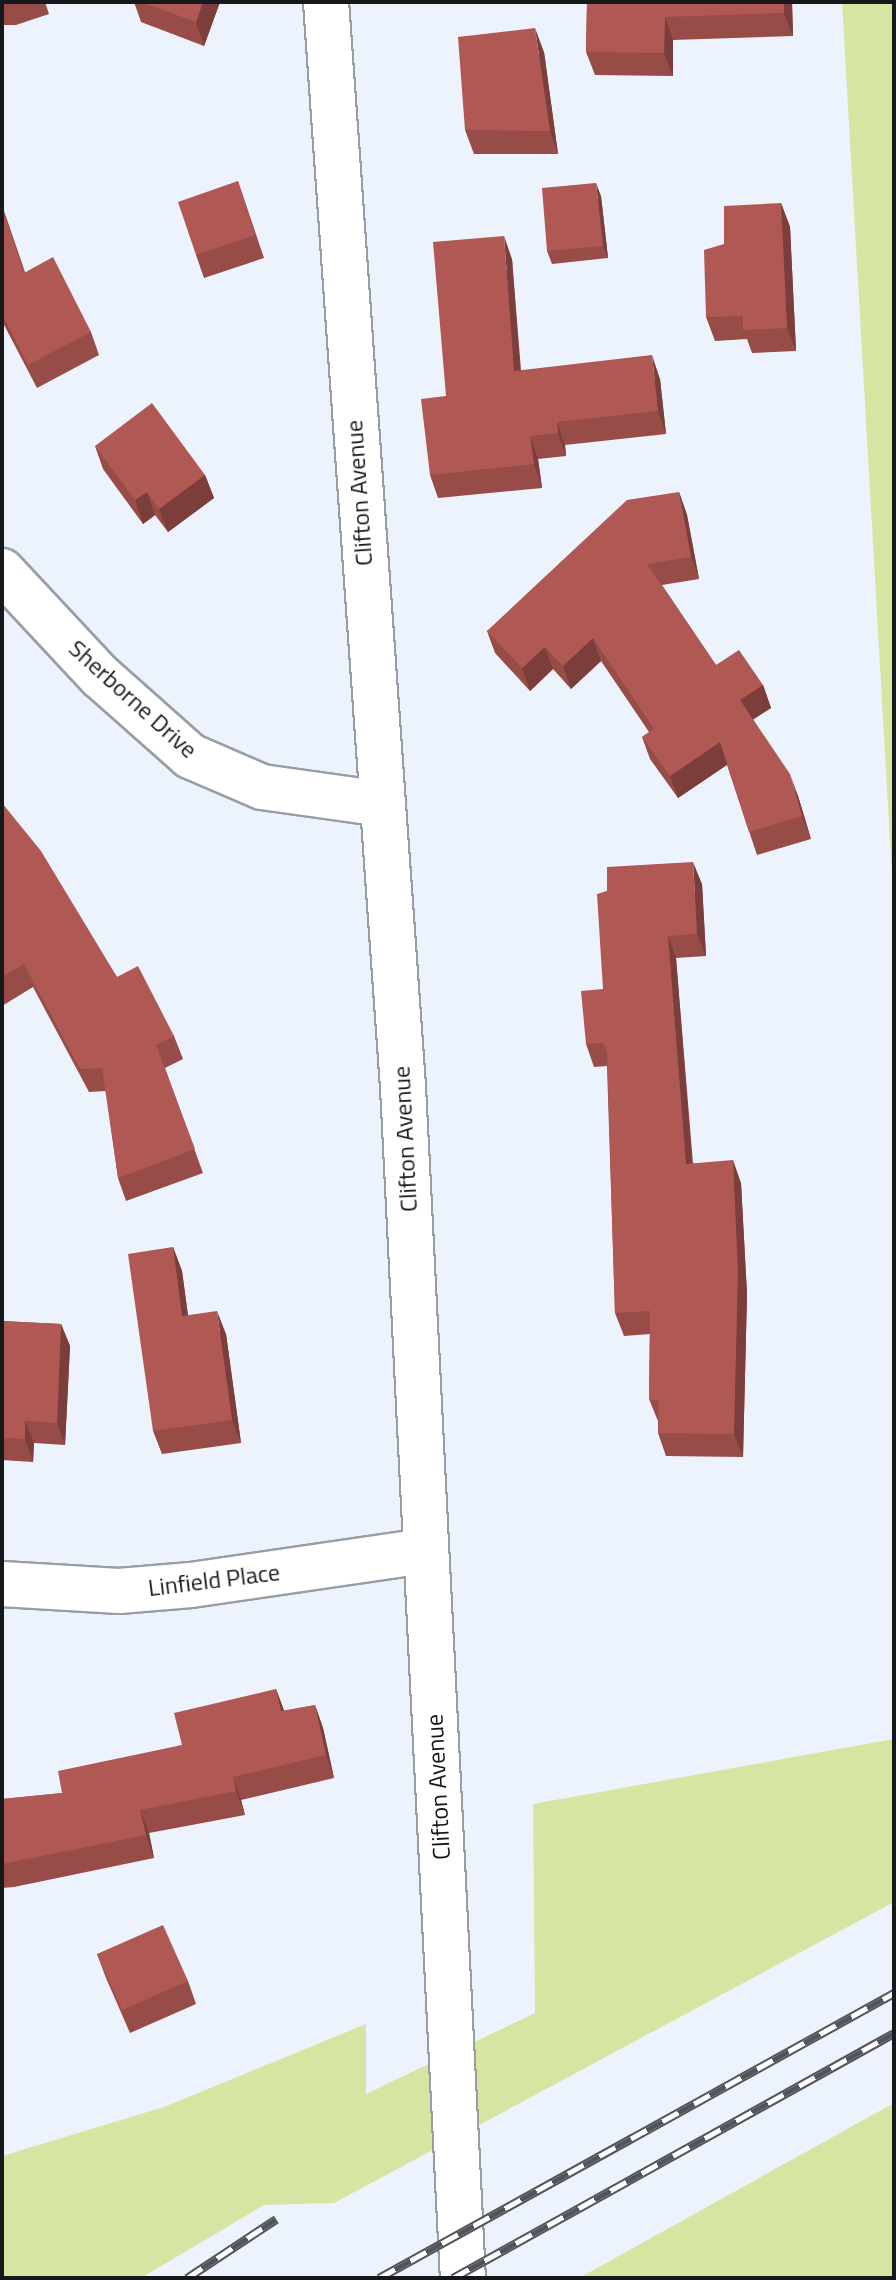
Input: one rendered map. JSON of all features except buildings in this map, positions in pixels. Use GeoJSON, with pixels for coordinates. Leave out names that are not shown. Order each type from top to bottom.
{"type":"FeatureCollection","features":[{"type":"Feature","properties":{"kind":"street","name":"Clifton Avenue"},"geometry":{"type":"LineString","coordinates":[[326,2],[403,1087],[463,2278]]}},
{"type":"Feature","properties":{"kind":"street","name":"Sherborne Drive"},"geometry":{"type":"LineString","coordinates":[[2,571],[100,676],[190,756],[262,787],[383,804]]}},
{"type":"Feature","properties":{"kind":"street","name":"Linfield Place"},"geometry":{"type":"LineString","coordinates":[[2,1584],[119,1591],[191,1585],[425,1551]]}},
{"type":"Feature","properties":{"kind":"green space"},"geometry":{"type":"Polygon","coordinates":[[[842,2],[894,2],[894,911],[842,2]]]}},
{"type":"Feature","properties":{"kind":"green space"},"geometry":{"type":"Polygon","coordinates":[[[894,1739],[894,1902],[334,2203],[264,2205],[141,2278],[2,2278],[2,2156],[164,2107],[366,2024],[366,2094],[535,2013],[533,1804],[894,1739]]]}},
{"type":"Feature","properties":{"kind":"green space"},"geometry":{"type":"Polygon","coordinates":[[[894,2103],[894,2278],[579,2278],[894,2103]]]}},
{"type":"Feature","properties":{"kind":"railway"},"geometry":{"type":"LineString","coordinates":[[379,2278],[894,1993]]}},
{"type":"Feature","properties":{"kind":"railway"},"geometry":{"type":"LineString","coordinates":[[453,2278],[894,2033]]}},
{"type":"Feature","properties":{"kind":"railway"},"geometry":{"type":"LineString","coordinates":[[187,2278],[276,2219]]}}]}
